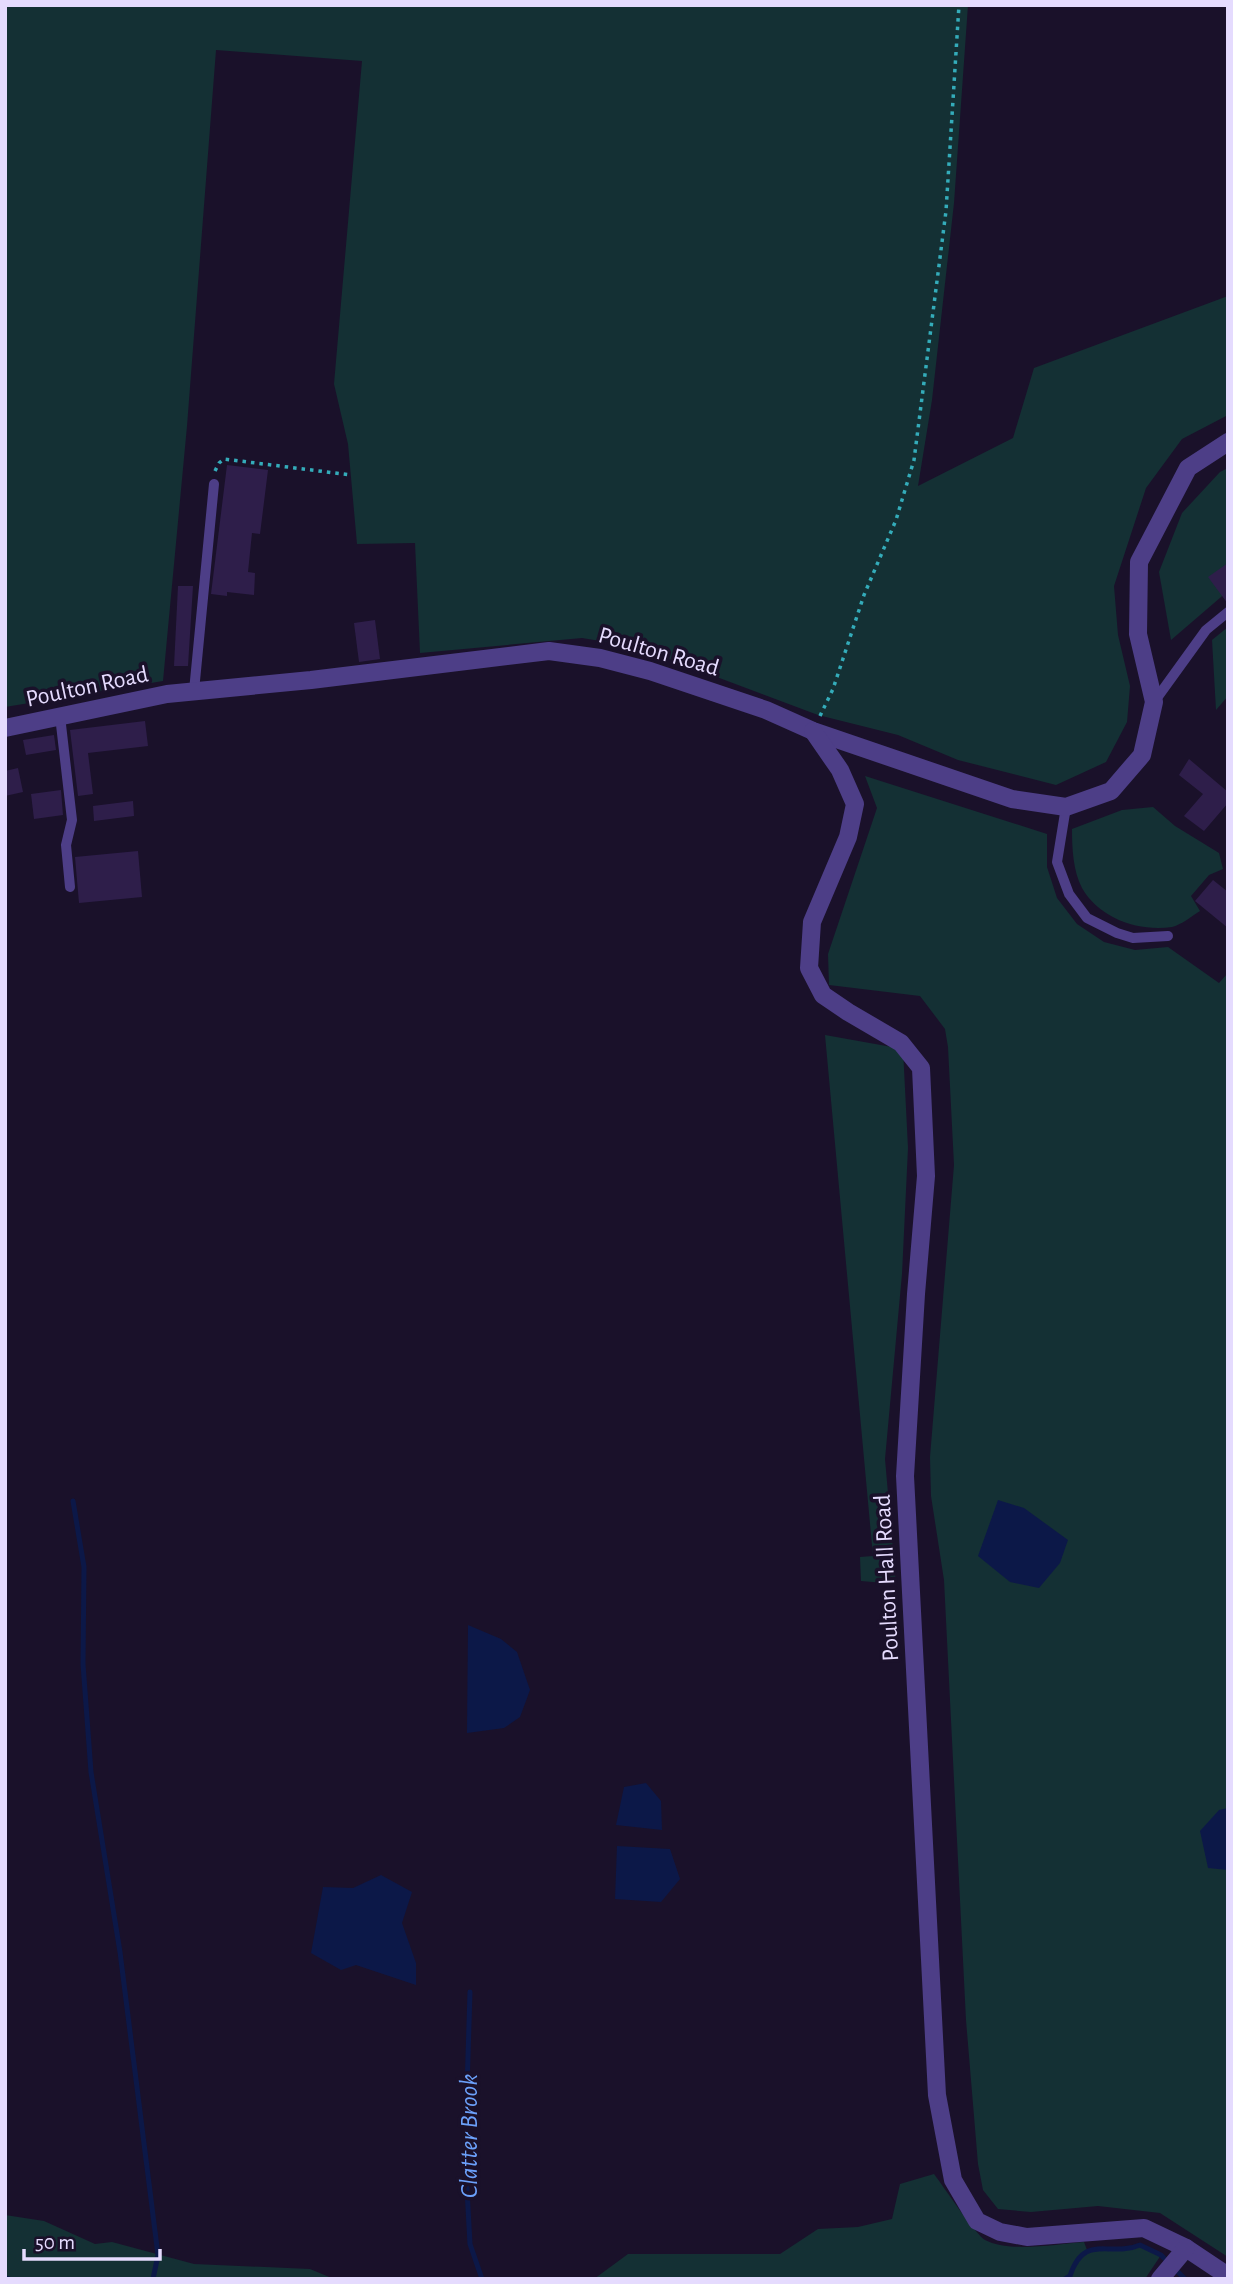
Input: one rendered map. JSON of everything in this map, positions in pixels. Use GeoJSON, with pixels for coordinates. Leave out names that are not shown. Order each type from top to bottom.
{"type":"FeatureCollection","features":[{"type":"Feature","properties":{"kind":"street","name":"Poulton Road"},"geometry":{"type":"LineString","coordinates":[[5,728],[167,694],[312,680],[549,651],[600,658],[650,671],[766,710],[813,731],[1012,799],[1066,807],[1111,791],[1142,755],[1154,702],[1138,634],[1139,562],[1188,468],[1228,442]]}},
{"type":"Feature","properties":{"kind":"street","name":"Poulton Hall Road"},"geometry":{"type":"LineString","coordinates":[[813,731],[840,770],[855,804],[848,838],[811,922],[809,968],[823,995],[901,1043],[921,1068],[926,1176],[905,1476],[937,2095],[953,2180],[977,2221],[1000,2232],[1027,2237],[1144,2228],[1228,2276]]}},
{"type":"Feature","properties":{"kind":"street"},"geometry":{"type":"LineString","coordinates":[[1160,2279],[1183,2251]]}},
{"type":"Feature","properties":{"kind":"lane"},"geometry":{"type":"LineString","coordinates":[[194,691],[214,484]]}},
{"type":"Feature","properties":{"kind":"lane"},"geometry":{"type":"LineString","coordinates":[[1154,702],[1206,630],[1228,612]]}},
{"type":"Feature","properties":{"kind":"lane"},"geometry":{"type":"LineString","coordinates":[[60,716],[72,820],[66,845],[70,887]]}},
{"type":"Feature","properties":{"kind":"lane"},"geometry":{"type":"LineString","coordinates":[[1066,807],[1058,862],[1069,894],[1087,918],[1133,938],[1168,936]]}},
{"type":"Feature","properties":{"kind":"path"},"geometry":{"type":"LineString","coordinates":[[813,731],[833,689],[864,595],[896,520],[914,460],[946,211],[959,5]]}},
{"type":"Feature","properties":{"kind":"path"},"geometry":{"type":"LineString","coordinates":[[214,484],[215,470],[224,459],[351,475]]}},
{"type":"Feature","properties":{"kind":"green space"},"geometry":{"type":"Polygon","coordinates":[[[5,5],[968,5],[954,203],[932,400],[918,486],[1013,438],[1034,368],[1228,296],[1228,415],[1182,439],[1146,488],[1114,586],[1118,635],[1130,686],[1127,722],[1106,762],[1056,785],[958,760],[898,735],[818,715],[637,647],[582,638],[420,653],[415,543],[357,544],[348,444],[334,384],[362,61],[216,50],[187,426],[163,681],[5,707],[5,5]]]}},
{"type":"Feature","properties":{"kind":"green space"},"geometry":{"type":"Polygon","coordinates":[[[1228,468],[1228,591],[1171,640],[1159,572],[1182,513],[1220,472],[1228,468]]]}},
{"type":"Feature","properties":{"kind":"green space"},"geometry":{"type":"Polygon","coordinates":[[[1228,627],[1228,696],[1216,710],[1212,640],[1228,627]]]}},
{"type":"Feature","properties":{"kind":"green space"},"geometry":{"type":"Polygon","coordinates":[[[865,776],[1047,834],[1047,867],[1057,898],[1077,924],[1104,942],[1135,950],[1168,947],[1219,983],[1228,973],[1228,2257],[1160,2213],[1098,2206],[1031,2212],[998,2209],[983,2190],[978,2164],[966,2020],[944,1580],[931,1496],[930,1457],[954,1165],[948,1047],[945,1029],[920,996],[829,985],[828,954],[877,808],[865,776]]]}},
{"type":"Feature","properties":{"kind":"green space"},"geometry":{"type":"Polygon","coordinates":[[[1153,807],[1175,826],[1219,853],[1223,869],[1209,875],[1191,896],[1200,911],[1172,927],[1133,925],[1109,915],[1089,898],[1082,888],[1074,859],[1072,829],[1122,810],[1153,807]]]}},
{"type":"Feature","properties":{"kind":"green space"},"geometry":{"type":"Polygon","coordinates":[[[825,1035],[903,1049],[908,1148],[902,1274],[885,1459],[896,1584],[861,1581],[860,1557],[873,1556],[825,1035]]]}},
{"type":"Feature","properties":{"kind":"green space"},"geometry":{"type":"Polygon","coordinates":[[[934,2174],[974,2229],[985,2240],[995,2244],[1033,2247],[1084,2242],[1087,2250],[1127,2249],[1140,2245],[1161,2255],[1145,2279],[594,2279],[628,2254],[780,2254],[818,2229],[858,2227],[892,2219],[900,2184],[934,2174]]]}},
{"type":"Feature","properties":{"kind":"green space"},"geometry":{"type":"Polygon","coordinates":[[[5,2215],[44,2221],[95,2244],[112,2242],[194,2264],[310,2269],[334,2279],[5,2279],[5,2215]]]}},
{"type":"Feature","properties":{"kind":"shaded area"},"geometry":{"type":"Polygon","coordinates":[[[998,1500],[1024,1508],[1068,1540],[1060,1563],[1039,1588],[1010,1582],[978,1556],[998,1500]]]}},
{"type":"Feature","properties":{"kind":"shaded area"},"geometry":{"type":"Polygon","coordinates":[[[468,1625],[501,1639],[517,1652],[530,1690],[520,1717],[504,1728],[467,1733],[468,1625]]]}},
{"type":"Feature","properties":{"kind":"shaded area"},"geometry":{"type":"Polygon","coordinates":[[[646,1783],[661,1801],[662,1830],[616,1825],[624,1787],[646,1783]]]}},
{"type":"Feature","properties":{"kind":"shaded area"},"geometry":{"type":"Polygon","coordinates":[[[1228,1808],[1228,1870],[1208,1868],[1200,1831],[1219,1810],[1228,1808]]]}},
{"type":"Feature","properties":{"kind":"shaded area"},"geometry":{"type":"Polygon","coordinates":[[[617,1846],[670,1849],[680,1879],[661,1902],[615,1899],[617,1846]]]}},
{"type":"Feature","properties":{"kind":"shaded area"},"geometry":{"type":"Polygon","coordinates":[[[381,1875],[412,1892],[402,1923],[416,1963],[416,1985],[356,1965],[341,1970],[311,1953],[323,1887],[353,1888],[381,1875]]]}},
{"type":"Feature","properties":{"kind":"building"},"geometry":{"type":"Polygon","coordinates":[[[227,465],[268,470],[260,534],[252,533],[248,572],[255,573],[254,595],[227,592],[227,596],[211,594],[227,465]]]}},
{"type":"Feature","properties":{"kind":"building"},"geometry":{"type":"Polygon","coordinates":[[[1228,563],[1228,604],[1208,577],[1228,563]]]}},
{"type":"Feature","properties":{"kind":"building"},"geometry":{"type":"Polygon","coordinates":[[[178,586],[193,586],[188,666],[174,666],[178,586]]]}},
{"type":"Feature","properties":{"kind":"building"},"geometry":{"type":"Polygon","coordinates":[[[375,620],[380,659],[359,662],[354,623],[375,620]]]}},
{"type":"Feature","properties":{"kind":"building"},"geometry":{"type":"Polygon","coordinates":[[[145,721],[148,746],[88,753],[93,794],[78,796],[70,730],[145,721]]]}},
{"type":"Feature","properties":{"kind":"building"},"geometry":{"type":"Polygon","coordinates":[[[54,735],[56,750],[26,755],[23,740],[54,735]]]}},
{"type":"Feature","properties":{"kind":"building"},"geometry":{"type":"Polygon","coordinates":[[[1189,759],[1228,792],[1228,803],[1204,831],[1184,816],[1203,794],[1179,775],[1189,759]]]}},
{"type":"Feature","properties":{"kind":"building"},"geometry":{"type":"Polygon","coordinates":[[[18,768],[23,792],[5,796],[5,771],[18,768]]]}},
{"type":"Feature","properties":{"kind":"building"},"geometry":{"type":"Polygon","coordinates":[[[61,790],[63,815],[34,819],[31,794],[61,790]]]}},
{"type":"Feature","properties":{"kind":"building"},"geometry":{"type":"Polygon","coordinates":[[[133,801],[134,816],[94,821],[93,806],[133,801]]]}},
{"type":"Feature","properties":{"kind":"building"},"geometry":{"type":"Polygon","coordinates":[[[138,851],[142,897],[79,903],[75,857],[138,851]]]}},
{"type":"Feature","properties":{"kind":"building"},"geometry":{"type":"Polygon","coordinates":[[[1213,880],[1228,892],[1228,928],[1195,901],[1213,880]]]}},
{"type":"Feature","properties":{"kind":"waterway"},"geometry":{"type":"LineString","coordinates":[[73,1501],[84,1567],[83,1664],[91,1772],[120,1952],[158,2255],[153,2279]]}},
{"type":"Feature","properties":{"kind":"waterway","name":"Clatter Brook"},"geometry":{"type":"LineString","coordinates":[[470,1992],[465,2153],[470,2244],[482,2279]]}},
{"type":"Feature","properties":{"kind":"waterway"},"geometry":{"type":"LineString","coordinates":[[1065,2279],[1070,2276],[1083,2254],[1090,2250],[1140,2245],[1161,2255],[1185,2279]]}},
{"type":"Feature","properties":{"kind":"waterway","name":"Clatter Brook"},"geometry":{"type":"LineString","coordinates":[[5,2278],[9,2279]]}}]}
